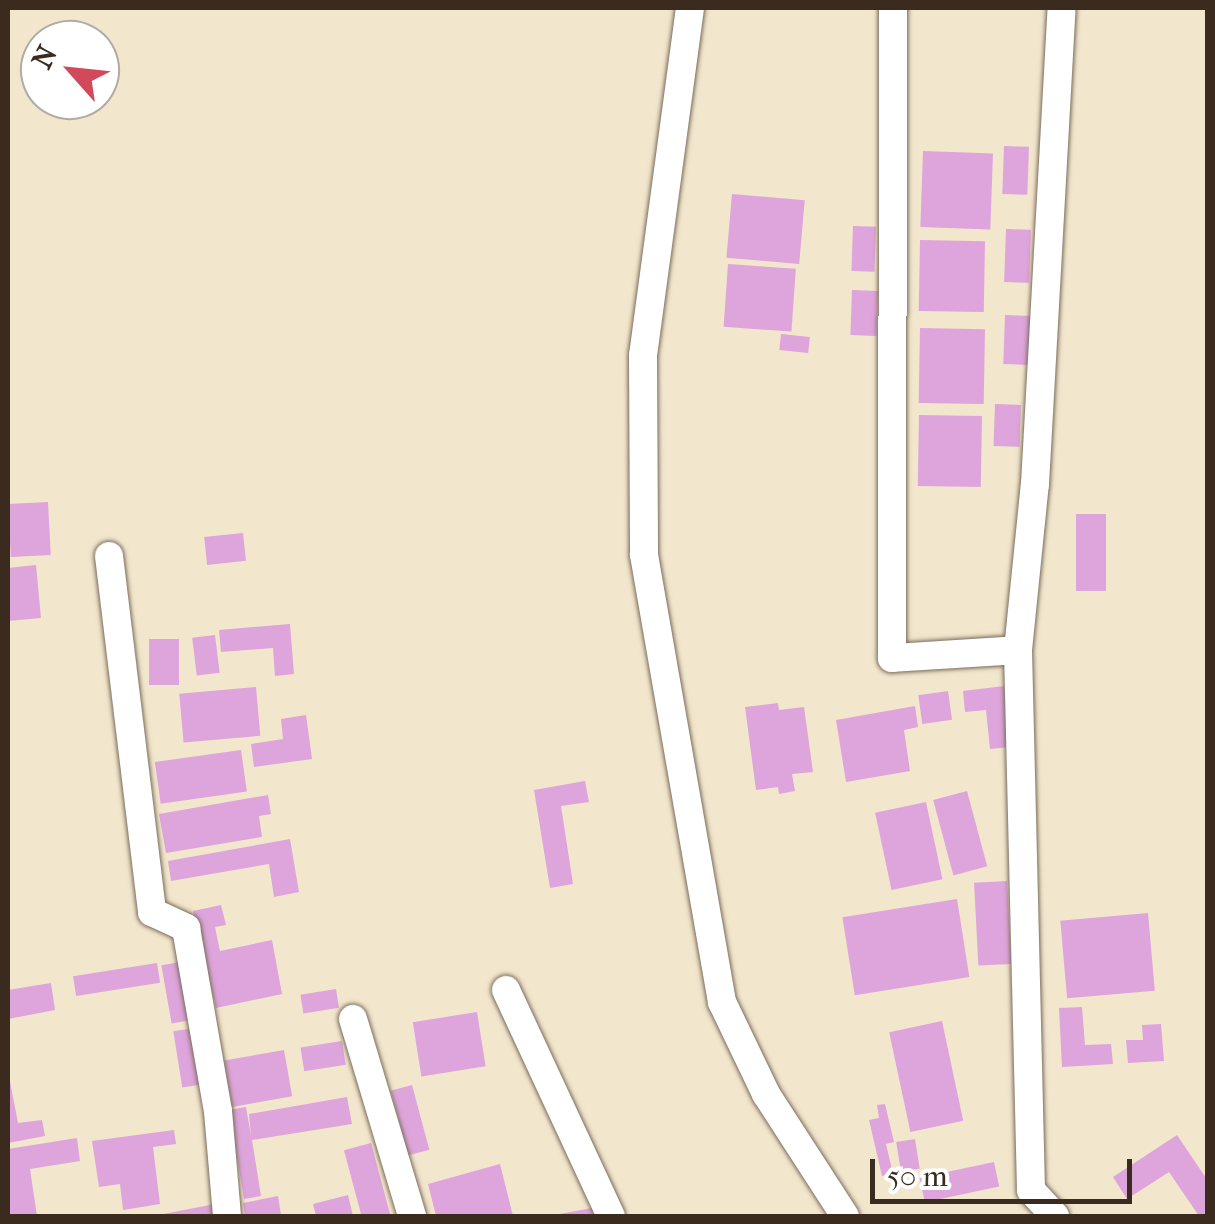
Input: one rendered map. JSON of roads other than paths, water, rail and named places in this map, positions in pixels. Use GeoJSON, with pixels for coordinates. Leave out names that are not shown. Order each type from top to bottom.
{"type":"FeatureCollection","features":[{"type":"Feature","properties":{"kind":"street"},"geometry":{"type":"LineString","coordinates":[[690,8],[643,356],[644,554],[722,1002],[766,1094],[845,1216]]}},
{"type":"Feature","properties":{"kind":"street"},"geometry":{"type":"LineString","coordinates":[[893,8],[892,658],[1018,650]]}},
{"type":"Feature","properties":{"kind":"street"},"geometry":{"type":"LineString","coordinates":[[1055,1216],[1031,1190],[1024,1057],[1018,650],[1035,484],[1062,8]]}},
{"type":"Feature","properties":{"kind":"street"},"geometry":{"type":"LineString","coordinates":[[109,556],[152,912],[186,928],[218,1111],[227,1216]]}},
{"type":"Feature","properties":{"kind":"street"},"geometry":{"type":"LineString","coordinates":[[506,990],[611,1216]]}},
{"type":"Feature","properties":{"kind":"street"},"geometry":{"type":"LineString","coordinates":[[352,1019],[412,1216]]}}]}
